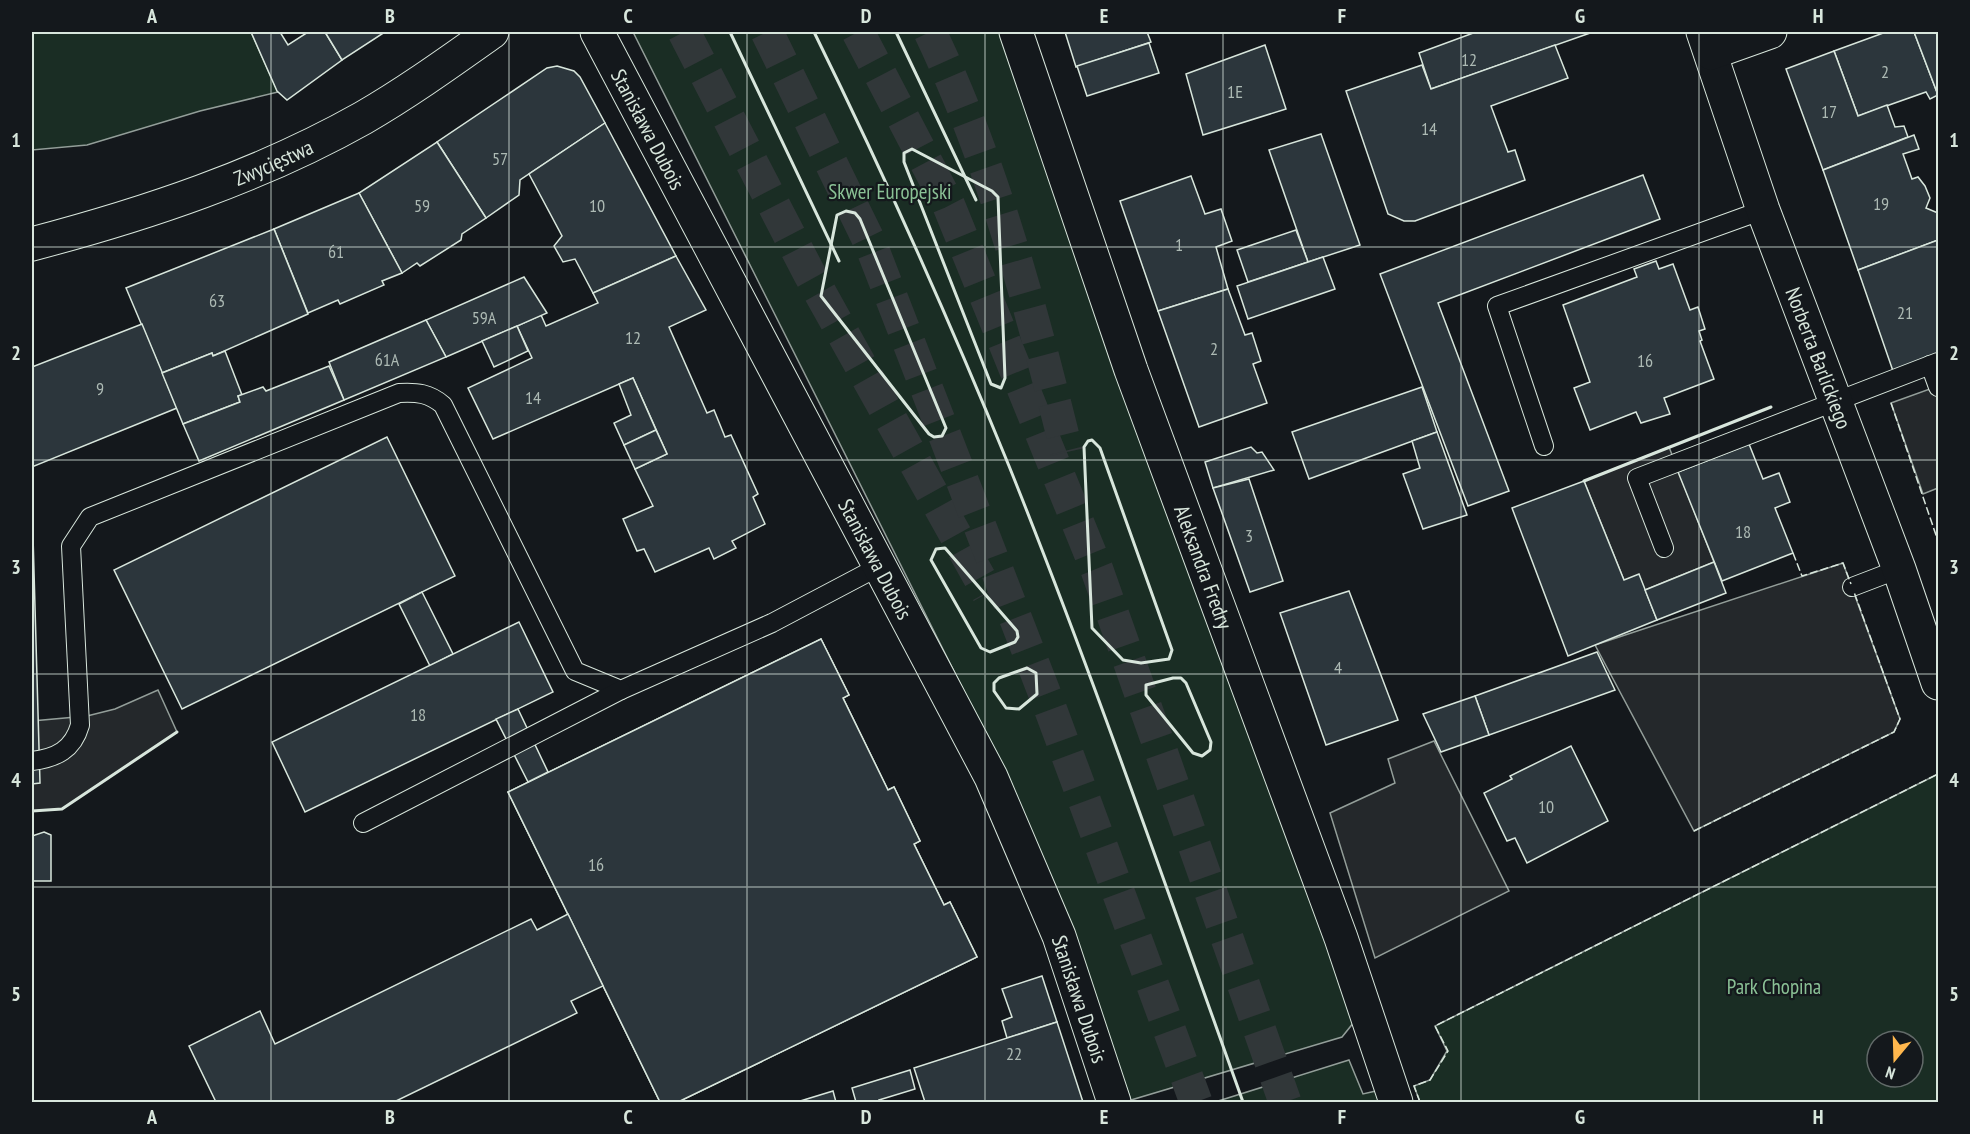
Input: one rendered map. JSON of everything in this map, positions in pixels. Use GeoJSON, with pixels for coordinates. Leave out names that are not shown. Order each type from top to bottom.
{"type":"FeatureCollection","features":[{"type":"Feature","properties":{"kind":"street","name":"Zwycięstwa"},"geometry":{"type":"LineString","coordinates":[[32,244],[104,225],[257,171],[365,117],[492,32]]}},
{"type":"Feature","properties":{"kind":"street","name":"Stanisława Dubois"},"geometry":{"type":"LineString","coordinates":[[597,32],[991,777],[1059,936],[1114,1102]]}},
{"type":"Feature","properties":{"kind":"street","name":"Aleksandra Fredry"},"geometry":{"type":"LineString","coordinates":[[1016,32],[1131,370],[1341,938],[1396,1102]]}},
{"type":"Feature","properties":{"kind":"street"},"geometry":{"type":"LineString","coordinates":[[1707,42],[1770,32]]}},
{"type":"Feature","properties":{"kind":"street","name":"Norberta Barlickiego"},"geometry":{"type":"LineString","coordinates":[[1707,42],[1763,210],[1899,569],[1938,683]]}},
{"type":"Feature","properties":{"kind":"lane"},"geometry":{"type":"LineString","coordinates":[[1544,446],[1497,306],[1763,210]]}},
{"type":"Feature","properties":{"kind":"lane"},"geometry":{"type":"LineString","coordinates":[[1664,548],[1637,478],[1934,364],[1938,387]]}},
{"type":"Feature","properties":{"kind":"lane"},"geometry":{"type":"LineString","coordinates":[[32,761],[52,757],[66,750],[76,739],[80,725],[70,546],[90,517],[399,393],[414,392],[432,396],[443,405],[575,671],[621,690]]}},
{"type":"Feature","properties":{"kind":"lane"},"geometry":{"type":"LineString","coordinates":[[363,823],[621,690],[771,623],[880,566]]}},
{"type":"Feature","properties":{"kind":"lane"},"geometry":{"type":"LineString","coordinates":[[1852,587],[1899,569]]}},
{"type":"Feature","properties":{"kind":"green space"},"geometry":{"type":"Polygon","coordinates":[[[32,32],[251,32],[278,92],[200,111],[87,145],[32,150],[32,32]]]}},
{"type":"Feature","properties":{"kind":"green space","name":"Skwer Europejski"},"geometry":{"type":"Polygon","coordinates":[[[633,32],[1002,32],[1354,1022],[1342,1037],[1131,1100],[1064,919],[971,705],[633,32]]]}},
{"type":"Feature","properties":{"kind":"green space","name":"Park Chopina"},"geometry":{"type":"Polygon","coordinates":[[[1938,774],[1938,1102],[1420,1102],[1414,1086],[1430,1080],[1447,1051],[1435,1026],[1938,774]]]}},
{"type":"Feature","properties":{"kind":"green space"},"geometry":{"type":"Polygon","coordinates":[[[1349,1060],[1363,1094],[1376,1091],[1380,1102],[1215,1102],[1349,1060]]]}},
{"type":"Feature","properties":{"kind":"shaded area"},"geometry":{"type":"Polygon","coordinates":[[[1938,386],[1938,488],[1923,494],[1891,403],[1938,386]]]}},
{"type":"Feature","properties":{"kind":"shaded area"},"geometry":{"type":"Polygon","coordinates":[[[1669,447],[1714,562],[1645,590],[1624,580],[1584,481],[1669,447]]]}},
{"type":"Feature","properties":{"kind":"shaded area"},"geometry":{"type":"Polygon","coordinates":[[[1843,563],[1900,719],[1894,732],[1694,831],[1595,645],[1843,563]]]}},
{"type":"Feature","properties":{"kind":"shaded area"},"geometry":{"type":"Polygon","coordinates":[[[158,690],[177,732],[62,809],[32,811],[32,721],[87,716],[115,709],[158,690]]]}},
{"type":"Feature","properties":{"kind":"shaded area"},"geometry":{"type":"Polygon","coordinates":[[[1434,741],[1509,891],[1375,958],[1330,813],[1395,783],[1388,759],[1434,741]]]}},
{"type":"Feature","properties":{"kind":"building"},"geometry":{"type":"Polygon","coordinates":[[[251,32],[280,32],[288,45],[308,32],[325,32],[342,60],[287,100],[277,91],[251,32]]]}},
{"type":"Feature","properties":{"kind":"building"},"geometry":{"type":"Polygon","coordinates":[[[325,32],[385,32],[342,60],[325,32]]]}},
{"type":"Feature","properties":{"kind":"building"},"geometry":{"type":"Polygon","coordinates":[[[1065,32],[1147,32],[1151,42],[1076,67],[1065,32]]]}},
{"type":"Feature","properties":{"kind":"building"},"geometry":{"type":"Polygon","coordinates":[[[1476,32],[1593,32],[1431,89],[1419,53],[1476,32]]]}},
{"type":"Feature","properties":{"kind":"building"},"geometry":{"type":"Polygon","coordinates":[[[1886,32],[1914,32],[1938,95],[1930,99],[1926,92],[1858,116],[1834,51],[1886,32]]]}},
{"type":"Feature","properties":{"kind":"building"},"geometry":{"type":"Polygon","coordinates":[[[1914,32],[1938,32],[1938,95],[1914,32]]]}},
{"type":"Feature","properties":{"kind":"building"},"geometry":{"type":"Polygon","coordinates":[[[1149,43],[1159,73],[1087,96],[1077,66],[1149,43]]]}},
{"type":"Feature","properties":{"kind":"building"},"geometry":{"type":"Polygon","coordinates":[[[1265,45],[1286,109],[1203,135],[1186,74],[1265,45]]]}},
{"type":"Feature","properties":{"kind":"building"},"geometry":{"type":"Polygon","coordinates":[[[1555,45],[1568,78],[1491,106],[1508,152],[1515,150],[1525,180],[1415,221],[1404,221],[1388,214],[1346,91],[1422,65],[1431,89],[1555,45]]]}},
{"type":"Feature","properties":{"kind":"building"},"geometry":{"type":"Polygon","coordinates":[[[1834,51],[1858,116],[1887,105],[1895,127],[1904,126],[1908,137],[1823,170],[1786,69],[1834,51]]]}},
{"type":"Feature","properties":{"kind":"building"},"geometry":{"type":"Polygon","coordinates":[[[557,66],[574,71],[580,77],[605,123],[520,180],[519,195],[486,218],[437,142],[547,68],[557,66]]]}},
{"type":"Feature","properties":{"kind":"building"},"geometry":{"type":"Polygon","coordinates":[[[605,123],[676,256],[593,293],[575,259],[563,262],[554,246],[562,236],[529,174],[605,123]]]}},
{"type":"Feature","properties":{"kind":"building"},"geometry":{"type":"Polygon","coordinates":[[[1321,134],[1360,245],[1308,262],[1269,150],[1321,134]]]}},
{"type":"Feature","properties":{"kind":"building"},"geometry":{"type":"Polygon","coordinates":[[[1914,135],[1919,149],[1903,154],[1912,179],[1918,177],[1925,186],[1930,198],[1926,208],[1938,213],[1938,240],[1858,270],[1823,170],[1914,135]]]}},
{"type":"Feature","properties":{"kind":"building"},"geometry":{"type":"Polygon","coordinates":[[[437,142],[486,218],[462,234],[461,240],[420,266],[417,263],[402,273],[359,193],[437,142]]]}},
{"type":"Feature","properties":{"kind":"building"},"geometry":{"type":"Polygon","coordinates":[[[1643,175],[1660,219],[1438,303],[1509,491],[1468,506],[1380,274],[1643,175]]]}},
{"type":"Feature","properties":{"kind":"building"},"geometry":{"type":"Polygon","coordinates":[[[1191,176],[1205,214],[1221,209],[1232,241],[1216,247],[1228,289],[1158,311],[1120,201],[1191,176]]]}},
{"type":"Feature","properties":{"kind":"building"},"geometry":{"type":"Polygon","coordinates":[[[359,193],[402,273],[382,281],[384,285],[340,304],[338,300],[308,313],[274,229],[359,193]]]}},
{"type":"Feature","properties":{"kind":"building"},"geometry":{"type":"Polygon","coordinates":[[[274,229],[308,314],[213,356],[212,353],[162,373],[126,288],[274,229]]]}},
{"type":"Feature","properties":{"kind":"building"},"geometry":{"type":"Polygon","coordinates":[[[1296,230],[1308,262],[1248,282],[1237,250],[1296,230]]]}},
{"type":"Feature","properties":{"kind":"building"},"geometry":{"type":"Polygon","coordinates":[[[1938,240],[1938,353],[1893,371],[1858,270],[1938,240]]]}},
{"type":"Feature","properties":{"kind":"building"},"geometry":{"type":"Polygon","coordinates":[[[676,256],[706,310],[669,327],[707,413],[714,410],[725,437],[731,435],[758,494],[753,497],[765,524],[732,541],[736,548],[714,559],[709,548],[655,572],[644,549],[637,551],[623,519],[653,506],[635,469],[667,454],[633,378],[493,439],[468,388],[532,358],[517,326],[541,315],[546,326],[598,303],[593,293],[676,256]]]}},
{"type":"Feature","properties":{"kind":"building"},"geometry":{"type":"Polygon","coordinates":[[[1323,257],[1335,289],[1248,319],[1237,286],[1323,257]]]}},
{"type":"Feature","properties":{"kind":"building"},"geometry":{"type":"Polygon","coordinates":[[[1656,261],[1659,269],[1673,264],[1690,310],[1698,307],[1705,329],[1699,331],[1702,340],[1700,341],[1714,379],[1664,398],[1670,414],[1641,423],[1636,412],[1590,430],[1574,388],[1590,382],[1563,305],[1637,277],[1634,269],[1656,261]]]}},
{"type":"Feature","properties":{"kind":"building"},"geometry":{"type":"Polygon","coordinates":[[[524,277],[547,313],[446,357],[426,320],[524,277]]]}},
{"type":"Feature","properties":{"kind":"building"},"geometry":{"type":"Polygon","coordinates":[[[1228,289],[1245,335],[1252,333],[1261,361],[1253,364],[1267,403],[1199,427],[1158,311],[1228,289]]]}},
{"type":"Feature","properties":{"kind":"building"},"geometry":{"type":"Polygon","coordinates":[[[426,320],[446,357],[344,400],[329,362],[426,320]]]}},
{"type":"Feature","properties":{"kind":"building"},"geometry":{"type":"Polygon","coordinates":[[[142,324],[177,408],[32,467],[32,367],[142,324]]]}},
{"type":"Feature","properties":{"kind":"building"},"geometry":{"type":"Polygon","coordinates":[[[517,326],[528,351],[494,367],[482,341],[517,326]]]}},
{"type":"Feature","properties":{"kind":"building"},"geometry":{"type":"Polygon","coordinates":[[[225,351],[242,395],[238,396],[240,402],[183,424],[162,373],[212,353],[213,356],[225,351]]]}},
{"type":"Feature","properties":{"kind":"building"},"geometry":{"type":"Polygon","coordinates":[[[329,366],[344,400],[199,461],[183,424],[240,402],[238,396],[263,387],[266,391],[329,366]]]}},
{"type":"Feature","properties":{"kind":"building"},"geometry":{"type":"Polygon","coordinates":[[[633,378],[656,430],[624,445],[614,423],[631,415],[619,384],[633,378]]]}},
{"type":"Feature","properties":{"kind":"building"},"geometry":{"type":"Polygon","coordinates":[[[1422,387],[1437,432],[1309,479],[1292,432],[1422,387]]]}},
{"type":"Feature","properties":{"kind":"building"},"geometry":{"type":"Polygon","coordinates":[[[656,430],[667,454],[635,469],[624,445],[656,430]]]}},
{"type":"Feature","properties":{"kind":"building"},"geometry":{"type":"Polygon","coordinates":[[[1437,432],[1467,515],[1423,529],[1403,474],[1420,468],[1412,441],[1437,432]]]}},
{"type":"Feature","properties":{"kind":"building"},"geometry":{"type":"Polygon","coordinates":[[[387,437],[455,576],[182,709],[114,570],[387,437]]]}},
{"type":"Feature","properties":{"kind":"building"},"geometry":{"type":"Polygon","coordinates":[[[1749,444],[1763,479],[1779,473],[1790,502],[1775,508],[1793,553],[1722,581],[1678,472],[1749,444]]]}},
{"type":"Feature","properties":{"kind":"building"},"geometry":{"type":"Polygon","coordinates":[[[1251,447],[1257,453],[1262,452],[1274,470],[1213,488],[1205,462],[1251,447]]]}},
{"type":"Feature","properties":{"kind":"building"},"geometry":{"type":"Polygon","coordinates":[[[1249,479],[1283,581],[1250,592],[1213,488],[1249,479]]]}},
{"type":"Feature","properties":{"kind":"building"},"geometry":{"type":"Polygon","coordinates":[[[1584,481],[1624,580],[1639,574],[1657,620],[1568,656],[1512,508],[1584,481]]]}},
{"type":"Feature","properties":{"kind":"building"},"geometry":{"type":"Polygon","coordinates":[[[32,501],[40,783],[32,784],[32,501]]]}},
{"type":"Feature","properties":{"kind":"building"},"geometry":{"type":"Polygon","coordinates":[[[1714,562],[1726,593],[1657,620],[1645,590],[1714,562]]]}},
{"type":"Feature","properties":{"kind":"building"},"geometry":{"type":"Polygon","coordinates":[[[1349,591],[1398,720],[1326,745],[1280,613],[1349,591]]]}},
{"type":"Feature","properties":{"kind":"building"},"geometry":{"type":"Polygon","coordinates":[[[422,592],[453,654],[430,666],[399,604],[422,592]]]}},
{"type":"Feature","properties":{"kind":"building"},"geometry":{"type":"Polygon","coordinates":[[[519,622],[553,692],[305,812],[272,742],[519,622]]]}},
{"type":"Feature","properties":{"kind":"building"},"geometry":{"type":"Polygon","coordinates":[[[821,639],[849,695],[843,698],[888,790],[894,787],[920,841],[914,844],[944,905],[950,902],[977,957],[678,1102],[660,1102],[508,792],[821,639]],[[766,734],[619,803],[719,1013],[865,944],[837,883],[831,886],[804,830],[810,827],[766,734]]]}},
{"type":"Feature","properties":{"kind":"building"},"geometry":{"type":"Polygon","coordinates":[[[821,639],[849,695],[843,698],[888,790],[894,787],[920,841],[914,844],[944,905],[950,902],[977,957],[678,1102],[660,1102],[508,792],[821,639]]]}},
{"type":"Feature","properties":{"kind":"building"},"geometry":{"type":"Polygon","coordinates":[[[1597,652],[1615,690],[1489,735],[1475,696],[1597,652]]]}},
{"type":"Feature","properties":{"kind":"building"},"geometry":{"type":"Polygon","coordinates":[[[1475,696],[1489,735],[1441,752],[1423,714],[1475,696]]]}},
{"type":"Feature","properties":{"kind":"building"},"geometry":{"type":"Polygon","coordinates":[[[518,709],[548,772],[528,782],[496,719],[518,709]]]}},
{"type":"Feature","properties":{"kind":"building"},"geometry":{"type":"Polygon","coordinates":[[[1571,746],[1608,821],[1527,863],[1515,838],[1507,841],[1484,793],[1512,779],[1510,776],[1571,746]]]}},
{"type":"Feature","properties":{"kind":"building"},"geometry":{"type":"Polygon","coordinates":[[[44,832],[51,835],[51,881],[32,881],[32,836],[44,832]]]}},
{"type":"Feature","properties":{"kind":"building"},"geometry":{"type":"Polygon","coordinates":[[[568,914],[603,986],[571,1001],[577,1013],[394,1102],[216,1102],[189,1046],[260,1011],[275,1044],[531,919],[537,930],[568,914]]]}},
{"type":"Feature","properties":{"kind":"building"},"geometry":{"type":"Polygon","coordinates":[[[1042,976],[1057,1022],[1007,1038],[1002,1021],[1012,1017],[1002,989],[1042,976]]]}},
{"type":"Feature","properties":{"kind":"building"},"geometry":{"type":"Polygon","coordinates":[[[1057,1022],[1083,1102],[925,1102],[914,1068],[1057,1022]]]}},
{"type":"Feature","properties":{"kind":"building"},"geometry":{"type":"Polygon","coordinates":[[[910,1070],[915,1089],[879,1100],[880,1102],[856,1102],[852,1088],[910,1070]]]}},
{"type":"Feature","properties":{"kind":"building"},"geometry":{"type":"Polygon","coordinates":[[[833,1091],[836,1102],[797,1102],[833,1091]]]}},
{"type":"Feature","properties":{"kind":"tunnel"},"geometry":{"type":"LineString","coordinates":[[684,32],[809,273],[988,593]]}},
{"type":"Feature","properties":{"kind":"tunnel"},"geometry":{"type":"LineString","coordinates":[[767,32],[871,245],[1046,697],[1196,1102]]}},
{"type":"Feature","properties":{"kind":"tunnel"},"geometry":{"type":"LineString","coordinates":[[858,32],[949,206],[1097,570],[1285,1102]]}},
{"type":"Feature","properties":{"kind":"tunnel"},"geometry":{"type":"LineString","coordinates":[[930,32],[973,134],[1009,238],[1067,452]]}},
{"type":"Feature","properties":{"kind":"fence"},"geometry":{"type":"LineString","coordinates":[[1891,403],[1938,541]]}},
{"type":"Feature","properties":{"kind":"fence"},"geometry":{"type":"LineString","coordinates":[[1793,553],[1802,576],[1843,563],[1851,584]]}},
{"type":"Feature","properties":{"kind":"fence"},"geometry":{"type":"LineString","coordinates":[[1694,831],[1894,732],[1900,719],[1854,592]]}},
{"type":"Feature","properties":{"kind":"fence"},"geometry":{"type":"LineString","coordinates":[[1420,1102],[1414,1086],[1430,1080],[1448,1051],[1435,1026],[1938,774]]}},
{"type":"Feature","properties":{"kind":"wall"},"geometry":{"type":"LineString","coordinates":[[730,32],[839,261]]}},
{"type":"Feature","properties":{"kind":"wall"},"geometry":{"type":"LineString","coordinates":[[814,32],[915,247],[1009,466],[1100,703],[1243,1102]]}},
{"type":"Feature","properties":{"kind":"wall"},"geometry":{"type":"LineString","coordinates":[[896,32],[976,200]]}},
{"type":"Feature","properties":{"kind":"wall"},"geometry":{"type":"LineString","coordinates":[[912,149],[992,191],[998,197],[1005,378],[1001,388],[991,384],[904,162],[904,153],[912,149]]}},
{"type":"Feature","properties":{"kind":"wall"},"geometry":{"type":"LineString","coordinates":[[846,211],[855,213],[860,219],[946,428],[942,436],[934,437],[929,434],[821,296],[837,215],[846,211]]}},
{"type":"Feature","properties":{"kind":"wall"},"geometry":{"type":"LineString","coordinates":[[1584,481],[1771,407]]}},
{"type":"Feature","properties":{"kind":"wall"},"geometry":{"type":"LineString","coordinates":[[1092,440],[1100,448],[1172,650],[1169,659],[1141,663],[1123,660],[1092,628],[1084,447],[1088,441],[1092,440]]}},
{"type":"Feature","properties":{"kind":"wall"},"geometry":{"type":"LineString","coordinates":[[945,548],[1017,631],[1018,637],[1015,642],[990,652],[981,648],[931,560],[936,549],[945,548]]}},
{"type":"Feature","properties":{"kind":"wall"},"geometry":{"type":"LineString","coordinates":[[1027,668],[1036,673],[1037,694],[1019,709],[1006,708],[994,691],[994,683],[999,678],[1027,668]]}},
{"type":"Feature","properties":{"kind":"wall"},"geometry":{"type":"LineString","coordinates":[[1173,678],[1181,678],[1186,683],[1211,742],[1210,750],[1202,756],[1193,753],[1146,695],[1146,685],[1173,678]]}},
{"type":"Feature","properties":{"kind":"wall"},"geometry":{"type":"LineString","coordinates":[[32,811],[62,809],[177,732]]}}]}
